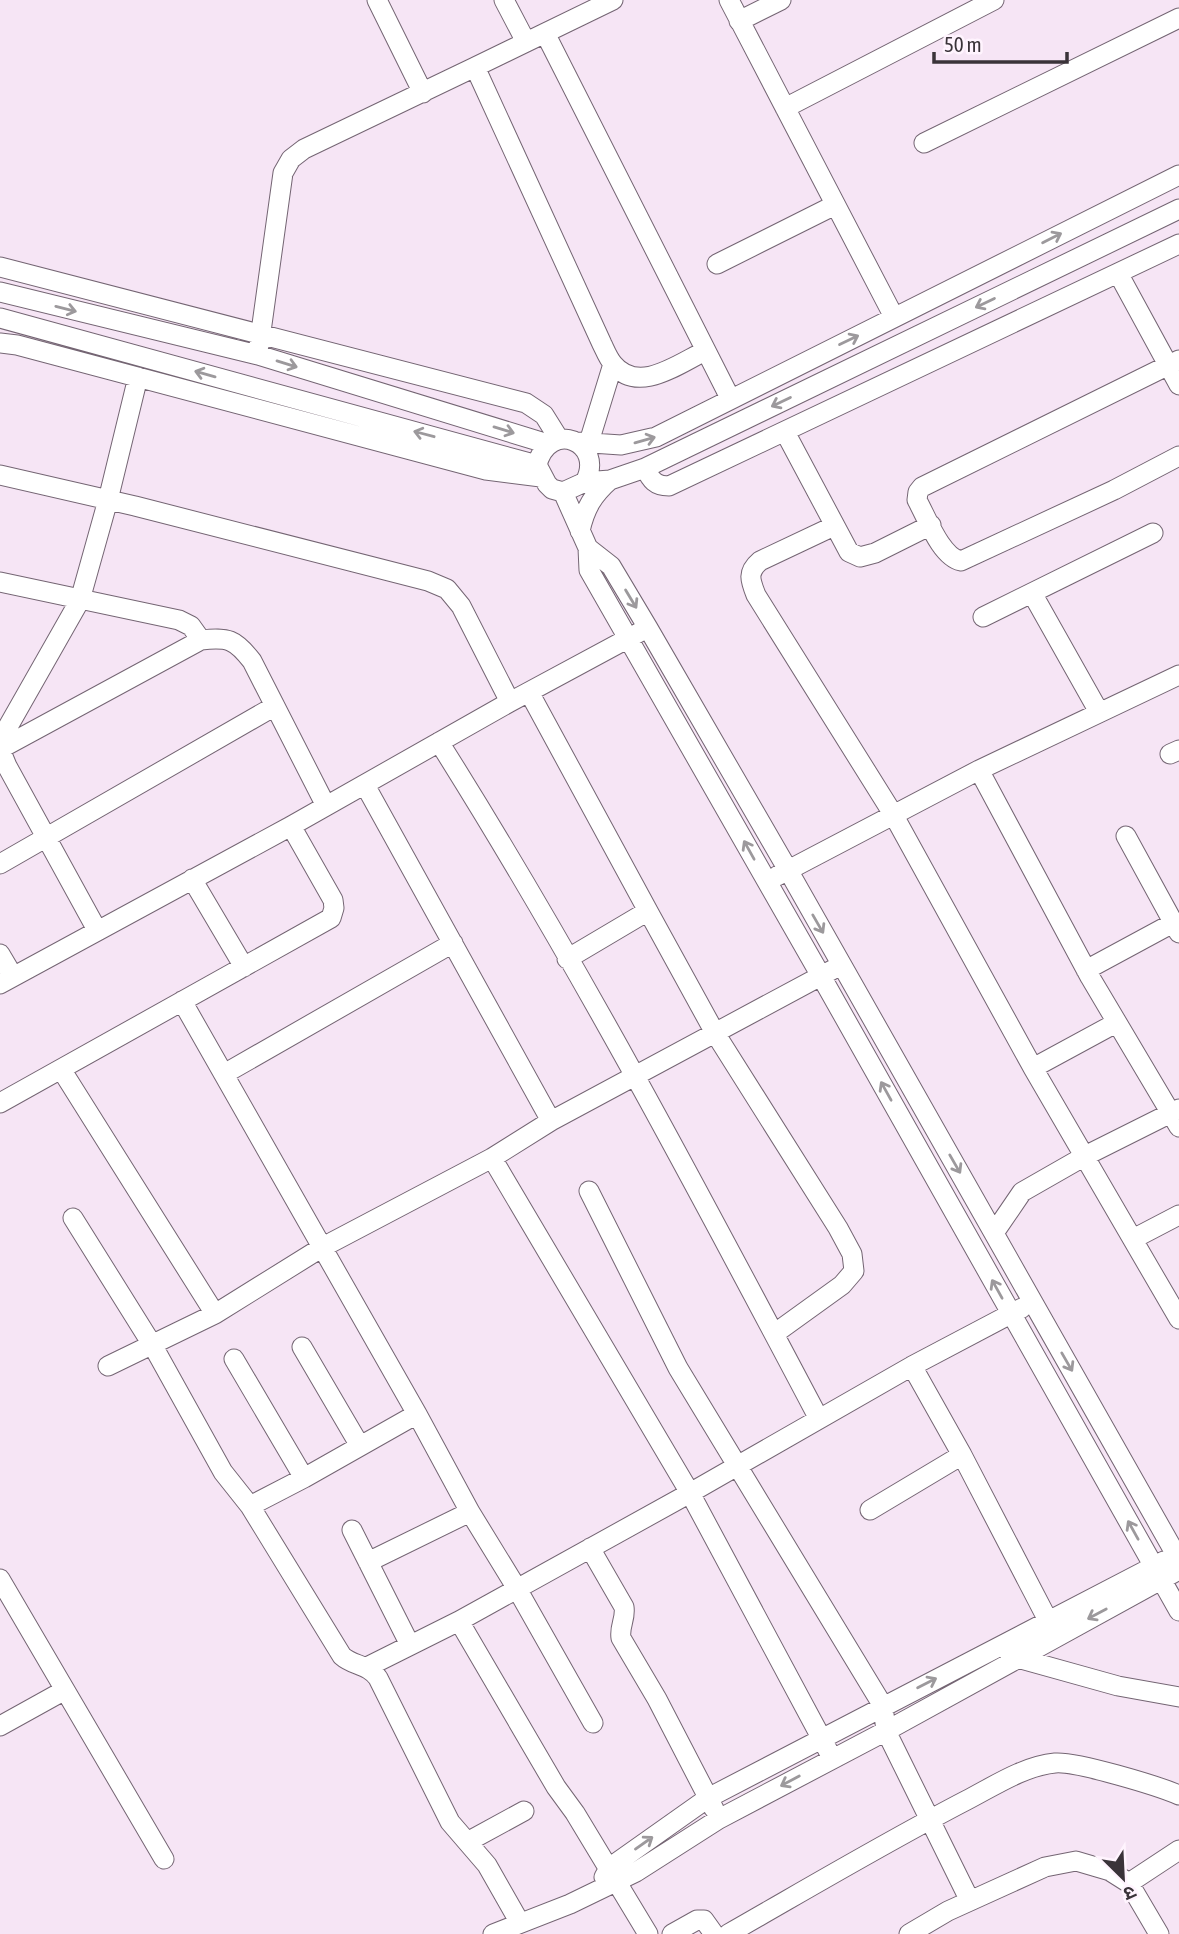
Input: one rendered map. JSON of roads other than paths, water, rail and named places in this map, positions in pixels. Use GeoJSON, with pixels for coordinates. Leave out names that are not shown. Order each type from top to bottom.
{"type":"FeatureCollection","features":[{"type":"Feature","properties":{"kind":"street"},"geometry":{"type":"LineString","coordinates":[[377,0],[423,93]]}},
{"type":"Feature","properties":{"kind":"street"},"geometry":{"type":"LineString","coordinates":[[504,0],[526,43]]}},
{"type":"Feature","properties":{"kind":"street"},"geometry":{"type":"LineString","coordinates":[[258,355],[283,173],[291,159],[304,149],[613,0]]}},
{"type":"Feature","properties":{"kind":"street"},"geometry":{"type":"LineString","coordinates":[[729,0],[894,317]]}},
{"type":"Feature","properties":{"kind":"street"},"geometry":{"type":"LineString","coordinates":[[739,21],[781,0]]}},
{"type":"Feature","properties":{"kind":"street"},"geometry":{"type":"LineString","coordinates":[[785,108],[994,0]]}},
{"type":"Feature","properties":{"kind":"street"},"geometry":{"type":"LineString","coordinates":[[924,143],[1179,18]]}},
{"type":"Feature","properties":{"kind":"street"},"geometry":{"type":"LineString","coordinates":[[545,33],[730,398]]}},
{"type":"Feature","properties":{"kind":"street"},"geometry":{"type":"LineString","coordinates":[[475,67],[613,365],[627,375],[639,379],[652,376],[705,351]]}},
{"type":"Feature","properties":{"kind":"street"},"geometry":{"type":"LineString","coordinates":[[539,471],[540,453],[568,442],[621,445],[656,437],[1179,175]]}},
{"type":"Feature","properties":{"kind":"street"},"geometry":{"type":"LineString","coordinates":[[717,264],[835,205]]}},
{"type":"Feature","properties":{"kind":"street"},"geometry":{"type":"LineString","coordinates":[[0,318],[539,471],[552,489],[563,492],[585,482],[610,480],[645,468],[1179,209]]}},
{"type":"Feature","properties":{"kind":"street"},"geometry":{"type":"LineString","coordinates":[[645,468],[651,480],[660,486],[669,486],[1179,244]]}},
{"type":"Feature","properties":{"kind":"street"},"geometry":{"type":"LineString","coordinates":[[0,267],[526,403],[544,415],[568,442]]}},
{"type":"Feature","properties":{"kind":"street"},"geometry":{"type":"LineString","coordinates":[[1118,273],[1173,363],[1179,385]]}},
{"type":"Feature","properties":{"kind":"street"},"geometry":{"type":"LineString","coordinates":[[0,292],[258,355],[568,442],[584,448],[591,466],[585,482]]}},
{"type":"Feature","properties":{"kind":"street"},"geometry":{"type":"LineString","coordinates":[[0,343],[16,345],[486,470],[539,471]]}},
{"type":"Feature","properties":{"kind":"street"},"geometry":{"type":"LineString","coordinates":[[1173,363],[922,487],[917,500],[949,556],[961,561],[1114,490],[1179,456]]}},
{"type":"Feature","properties":{"kind":"street"},"geometry":{"type":"LineString","coordinates":[[568,442],[613,365]]}},
{"type":"Feature","properties":{"kind":"street"},"geometry":{"type":"LineString","coordinates":[[97,930],[0,749],[5,732],[80,600],[138,377]]}},
{"type":"Feature","properties":{"kind":"street"},"geometry":{"type":"LineString","coordinates":[[785,432],[849,552],[860,557],[875,553],[931,525]]}},
{"type":"Feature","properties":{"kind":"street"},"geometry":{"type":"LineString","coordinates":[[0,475],[428,581],[447,589],[461,606],[510,702]]}},
{"type":"Feature","properties":{"kind":"street"},"geometry":{"type":"LineString","coordinates":[[584,539],[588,504],[595,493],[610,480]]}},
{"type":"Feature","properties":{"kind":"street"},"geometry":{"type":"LineString","coordinates":[[563,492],[584,539],[589,569],[1179,1611]]}},
{"type":"Feature","properties":{"kind":"street"},"geometry":{"type":"LineString","coordinates":[[834,526],[760,561],[752,568],[750,579],[756,594],[893,814],[1033,1068],[1179,1319]]}},
{"type":"Feature","properties":{"kind":"street"},"geometry":{"type":"LineString","coordinates":[[983,617],[1153,533]]}},
{"type":"Feature","properties":{"kind":"street"},"geometry":{"type":"LineString","coordinates":[[73,1218],[153,1346],[223,1472],[250,1506],[342,1656],[349,1662],[367,1667],[378,1678],[450,1822],[487,1865],[505,1929],[570,1904],[596,1890],[708,1798],[989,1651],[1053,1628],[1178,1560],[789,870],[611,566],[584,539]]}},
{"type":"Feature","properties":{"kind":"street"},"geometry":{"type":"LineString","coordinates":[[0,582],[179,620],[191,626],[201,640]]}},
{"type":"Feature","properties":{"kind":"street"},"geometry":{"type":"LineString","coordinates":[[1032,593],[1099,712]]}},
{"type":"Feature","properties":{"kind":"street"},"geometry":{"type":"LineString","coordinates":[[0,954],[7,980],[648,628]]}},
{"type":"Feature","properties":{"kind":"street"},"geometry":{"type":"LineString","coordinates":[[0,749],[201,640],[220,638],[238,643],[252,661],[326,806]]}},
{"type":"Feature","properties":{"kind":"street"},"geometry":{"type":"LineString","coordinates":[[767,881],[979,769],[1179,675]]}},
{"type":"Feature","properties":{"kind":"street"},"geometry":{"type":"LineString","coordinates":[[529,692],[715,1032],[852,1254],[854,1270],[842,1285],[774,1334]]}},
{"type":"Feature","properties":{"kind":"street"},"geometry":{"type":"LineString","coordinates":[[0,864],[275,706]]}},
{"type":"Feature","properties":{"kind":"street"},"geometry":{"type":"LineString","coordinates":[[439,742],[635,1075],[819,1419]]}},
{"type":"Feature","properties":{"kind":"street"},"geometry":{"type":"LineString","coordinates":[[979,769],[1116,1023],[1176,1116],[1085,1156],[1022,1192],[994,1233]]}},
{"type":"Feature","properties":{"kind":"street"},"geometry":{"type":"LineString","coordinates":[[365,785],[551,1121]]}},
{"type":"Feature","properties":{"kind":"street"},"geometry":{"type":"LineString","coordinates":[[0,1103],[331,918],[333,900],[291,826]]}},
{"type":"Feature","properties":{"kind":"street"},"geometry":{"type":"LineString","coordinates":[[1086,970],[1176,928],[1126,836]]}},
{"type":"Feature","properties":{"kind":"street"},"geometry":{"type":"LineString","coordinates":[[192,879],[244,967]]}},
{"type":"Feature","properties":{"kind":"street"},"geometry":{"type":"LineString","coordinates":[[567,958],[648,911]]}},
{"type":"Feature","properties":{"kind":"street"},"geometry":{"type":"LineString","coordinates":[[224,1074],[453,943]]}},
{"type":"Feature","properties":{"kind":"street"},"geometry":{"type":"LineString","coordinates":[[108,1366],[215,1314],[321,1248],[492,1158],[551,1121],[842,965]]}},
{"type":"Feature","properties":{"kind":"street"},"geometry":{"type":"LineString","coordinates":[[182,1001],[470,1512],[593,1723]]}},
{"type":"Feature","properties":{"kind":"street"},"geometry":{"type":"LineString","coordinates":[[1033,1068],[1116,1023]]}},
{"type":"Feature","properties":{"kind":"street"},"geometry":{"type":"LineString","coordinates":[[61,1069],[215,1314]]}},
{"type":"Feature","properties":{"kind":"street"},"geometry":{"type":"LineString","coordinates":[[492,1158],[690,1493],[832,1758]]}},
{"type":"Feature","properties":{"kind":"street"},"geometry":{"type":"LineString","coordinates":[[589,1191],[678,1368],[883,1706],[886,1731],[970,1901]]}},
{"type":"Feature","properties":{"kind":"street"},"geometry":{"type":"LineString","coordinates":[[1133,1240],[1179,1216]]}},
{"type":"Feature","properties":{"kind":"street"},"geometry":{"type":"LineString","coordinates":[[367,1667],[459,1621],[912,1366],[1032,1302]]}},
{"type":"Feature","properties":{"kind":"street"},"geometry":{"type":"LineString","coordinates":[[302,1347],[360,1446]]}},
{"type":"Feature","properties":{"kind":"street"},"geometry":{"type":"LineString","coordinates":[[234,1359],[304,1478]]}},
{"type":"Feature","properties":{"kind":"street"},"geometry":{"type":"LineString","coordinates":[[912,1366],[1053,1628]]}},
{"type":"Feature","properties":{"kind":"street"},"geometry":{"type":"LineString","coordinates":[[250,1506],[417,1414]]}},
{"type":"Feature","properties":{"kind":"street"},"geometry":{"type":"LineString","coordinates":[[870,1510],[962,1455]]}},
{"type":"Feature","properties":{"kind":"street"},"geometry":{"type":"LineString","coordinates":[[368,1562],[470,1512]]}},
{"type":"Feature","properties":{"kind":"street"},"geometry":{"type":"LineString","coordinates":[[352,1530],[410,1645]]}},
{"type":"Feature","properties":{"kind":"street"},"geometry":{"type":"LineString","coordinates":[[590,1548],[624,1607],[625,1615],[619,1630],[621,1638],[657,1699],[719,1819]]}},
{"type":"Feature","properties":{"kind":"street"},"geometry":{"type":"LineString","coordinates":[[0,1579],[164,1859]]}},
{"type":"Feature","properties":{"kind":"street"},"geometry":{"type":"LineString","coordinates":[[459,1621],[556,1787],[648,1934]]}},
{"type":"Feature","properties":{"kind":"street"},"geometry":{"type":"LineString","coordinates":[[613,1875],[636,1872],[719,1819],[1017,1658],[1053,1628]]}},
{"type":"Feature","properties":{"kind":"street"},"geometry":{"type":"LineString","coordinates":[[989,1651],[1118,1686],[1179,1697]]}},
{"type":"Feature","properties":{"kind":"street"},"geometry":{"type":"LineString","coordinates":[[0,1726],[65,1690]]}},
{"type":"Feature","properties":{"kind":"street"},"geometry":{"type":"LineString","coordinates":[[728,1934],[929,1819],[1035,1767],[1054,1763],[1080,1766],[1179,1796]]}},
{"type":"Feature","properties":{"kind":"street"},"geometry":{"type":"LineString","coordinates":[[469,1842],[524,1811]]}},
{"type":"Feature","properties":{"kind":"street"},"geometry":{"type":"LineString","coordinates":[[1129,1883],[1179,1850]]}},
{"type":"Feature","properties":{"kind":"street"},"geometry":{"type":"LineString","coordinates":[[909,1934],[970,1901],[1045,1867],[1076,1861],[1110,1871],[1129,1883],[1159,1934]]}},
{"type":"Feature","properties":{"kind":"street"},"geometry":{"type":"LineString","coordinates":[[672,1934],[697,1920],[704,1920],[714,1934]]}}]}
